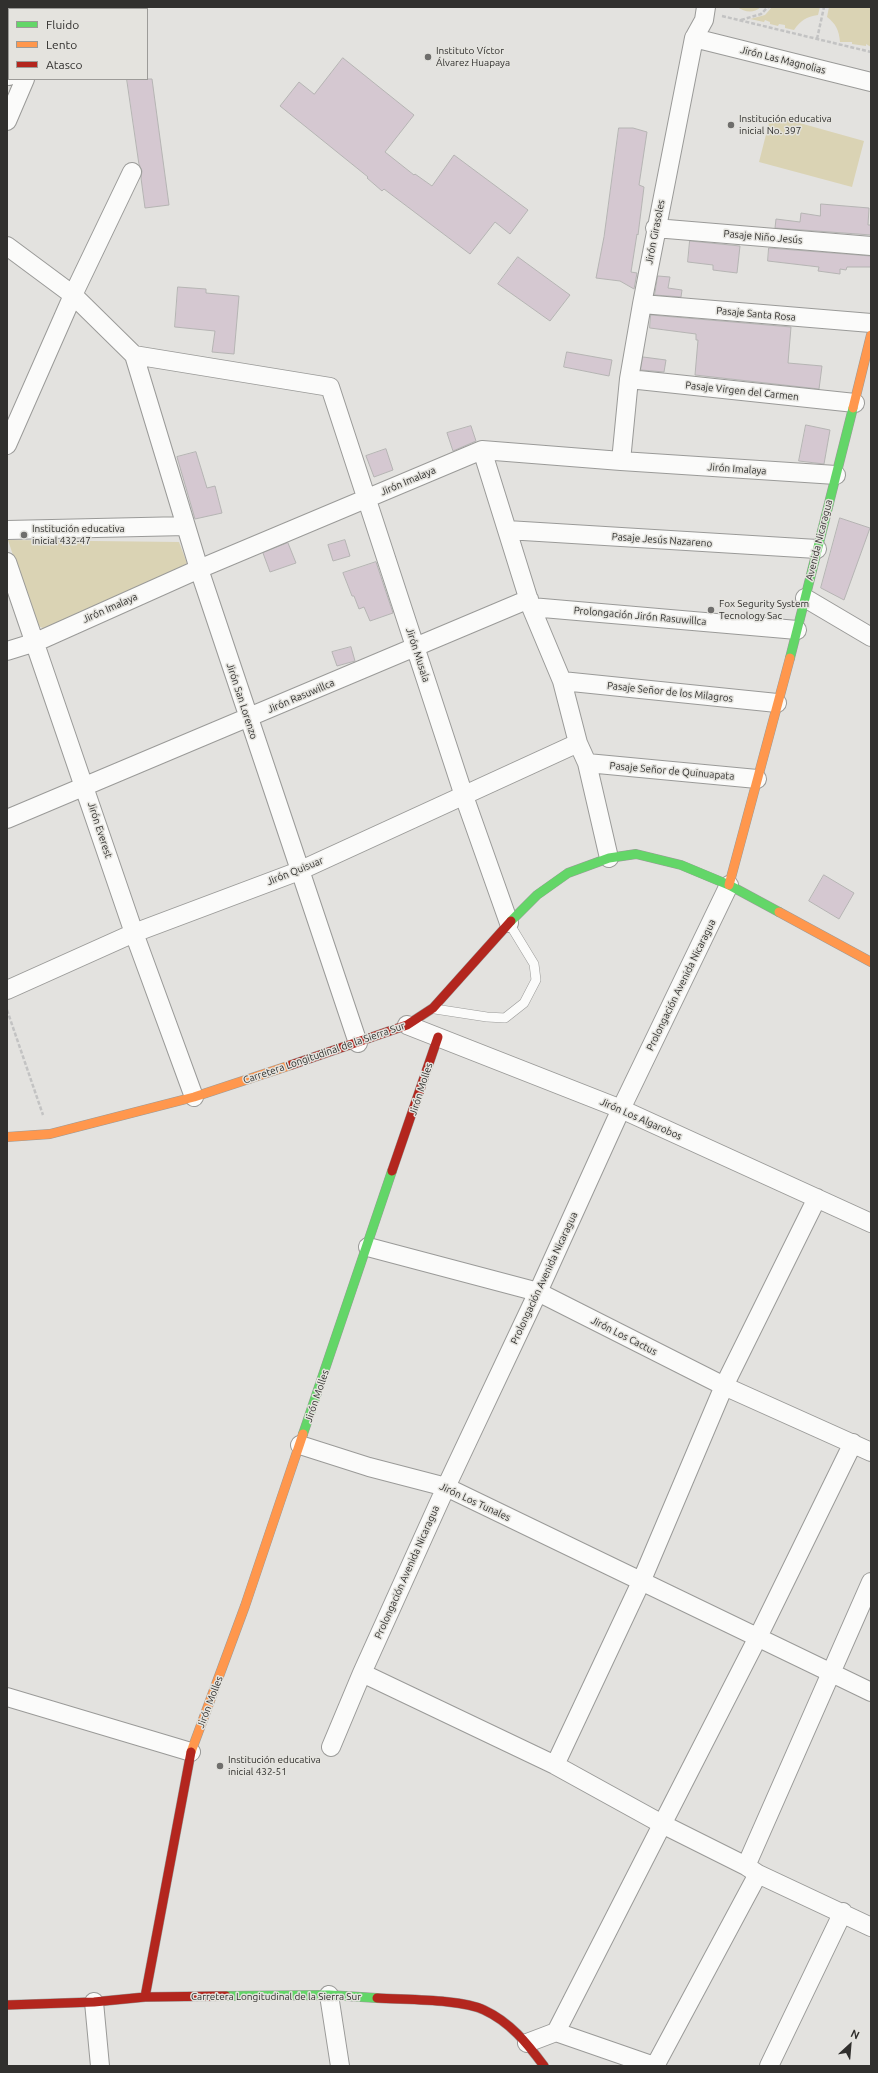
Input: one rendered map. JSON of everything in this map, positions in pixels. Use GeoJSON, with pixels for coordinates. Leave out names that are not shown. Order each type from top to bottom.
{"type":"FeatureCollection","features":[{"type":"Feature","properties":{"kind":"main road","name":"Avenida Nicaragua"},"geometry":{"type":"LineString","coordinates":[[729,885],[797,630],[871,335]]}},
{"type":"Feature","properties":{"kind":"main road","name":"Carretera Longitudinal de la Sierra Sur"},"geometry":{"type":"LineString","coordinates":[[7,1137],[50,1134],[194,1097],[358,1043],[407,1025],[433,1008],[509,923],[538,895],[568,873],[609,858],[636,854],[681,865],[729,885],[871,962]]}},
{"type":"Feature","properties":{"kind":"main road","name":"Jirón Molles"},"geometry":{"type":"LineString","coordinates":[[145,1997],[191,1752],[213,1695],[300,1445],[438,1037]]}},
{"type":"Feature","properties":{"kind":"main road","name":"Carretera Longitudinal de la Sierra Sur"},"geometry":{"type":"LineString","coordinates":[[7,2005],[94,2002],[145,1997],[329,1995],[458,2003],[483,2009],[510,2026],[527,2042],[544,2066]]}},
{"type":"Feature","properties":{"kind":"street","name":"Jirón Girasoles"},"geometry":{"type":"LineString","coordinates":[[621,462],[629,379],[656,228],[694,38],[712,9]]}},
{"type":"Feature","properties":{"kind":"street","name":"Jirón Las Magnolias"},"geometry":{"type":"LineString","coordinates":[[694,38],[871,82]]}},
{"type":"Feature","properties":{"kind":"street"},"geometry":{"type":"LineString","coordinates":[[7,120],[16,80]]}},
{"type":"Feature","properties":{"kind":"street"},"geometry":{"type":"LineString","coordinates":[[7,445],[73,295],[132,172]]}},
{"type":"Feature","properties":{"kind":"street","name":"Pasaje Niño Jesús"},"geometry":{"type":"LineString","coordinates":[[656,228],[871,246]]}},
{"type":"Feature","properties":{"kind":"street"},"geometry":{"type":"LineString","coordinates":[[7,246],[73,295],[134,355]]}},
{"type":"Feature","properties":{"kind":"street","name":"Pasaje Santa Rosa"},"geometry":{"type":"LineString","coordinates":[[642,304],[871,323]]}},
{"type":"Feature","properties":{"kind":"street","name":"Jirón Musala"},"geometry":{"type":"LineString","coordinates":[[134,355],[330,386],[464,796],[509,923]]}},
{"type":"Feature","properties":{"kind":"street","name":"Jirón San Lorenzo"},"geometry":{"type":"LineString","coordinates":[[134,355],[199,569],[248,719],[358,1043]]}},
{"type":"Feature","properties":{"kind":"street","name":"Pasaje Virgen del Carmen"},"geometry":{"type":"LineString","coordinates":[[629,379],[855,403]]}},
{"type":"Feature","properties":{"kind":"street"},"geometry":{"type":"LineString","coordinates":[[482,450],[530,603],[562,681],[578,743],[587,764],[609,858]]}},
{"type":"Feature","properties":{"kind":"street","name":"Jirón Imalaya"},"geometry":{"type":"LineString","coordinates":[[7,651],[36,642],[199,569],[482,450],[621,462],[836,475]]}},
{"type":"Feature","properties":{"kind":"street"},"geometry":{"type":"LineString","coordinates":[[7,530],[186,526]]}},
{"type":"Feature","properties":{"kind":"street","name":"Pasaje Jesús Nazareno"},"geometry":{"type":"LineString","coordinates":[[507,530],[817,549]]}},
{"type":"Feature","properties":{"kind":"street","name":"Jirón Everest"},"geometry":{"type":"LineString","coordinates":[[7,562],[85,785],[134,933],[194,1097]]}},
{"type":"Feature","properties":{"kind":"street"},"geometry":{"type":"LineString","coordinates":[[805,598],[871,637]]}},
{"type":"Feature","properties":{"kind":"street","name":"Jirón Rasuwillca"},"geometry":{"type":"LineString","coordinates":[[7,818],[248,719],[416,647],[530,603]]}},
{"type":"Feature","properties":{"kind":"street","name":"Prolongación Jirón Rasuwillca"},"geometry":{"type":"LineString","coordinates":[[530,603],[797,630]]}},
{"type":"Feature","properties":{"kind":"street","name":"Pasaje Señor de los Milagros"},"geometry":{"type":"LineString","coordinates":[[562,681],[777,702]]}},
{"type":"Feature","properties":{"kind":"street","name":"Jirón Quisuar"},"geometry":{"type":"LineString","coordinates":[[7,990],[134,933],[299,871],[578,743]]}},
{"type":"Feature","properties":{"kind":"street","name":"Pasaje Señor de Quinuapata"},"geometry":{"type":"LineString","coordinates":[[587,764],[757,779]]}},
{"type":"Feature","properties":{"kind":"street","name":"Prolongación Avenida Nicaragua"},"geometry":{"type":"LineString","coordinates":[[331,1747],[362,1673],[446,1487],[538,1292],[621,1109],[729,885]]}},
{"type":"Feature","properties":{"kind":"street","name":"Jirón Los Algarobos"},"geometry":{"type":"LineString","coordinates":[[407,1025],[621,1109],[871,1223]]}},
{"type":"Feature","properties":{"kind":"street"},"geometry":{"type":"LineString","coordinates":[[555,1765],[641,1582],[724,1386],[817,1198]]}},
{"type":"Feature","properties":{"kind":"street","name":"Jirón Los Cactus"},"geometry":{"type":"LineString","coordinates":[[368,1247],[538,1292],[724,1386],[871,1452]]}},
{"type":"Feature","properties":{"kind":"street"},"geometry":{"type":"LineString","coordinates":[[556,2032],[758,1638],[853,1443]]}},
{"type":"Feature","properties":{"kind":"street","name":"Jirón Los Tunales"},"geometry":{"type":"LineString","coordinates":[[300,1445],[369,1467],[446,1487],[871,1692]]}},
{"type":"Feature","properties":{"kind":"street"},"geometry":{"type":"LineString","coordinates":[[527,2042],[556,2032],[654,2066],[752,1870],[832,1673],[871,1582]]}},
{"type":"Feature","properties":{"kind":"street"},"geometry":{"type":"LineString","coordinates":[[362,1673],[555,1765],[662,1824],[752,1870],[871,1926]]}},
{"type":"Feature","properties":{"kind":"street"},"geometry":{"type":"LineString","coordinates":[[7,1697],[191,1752]]}},
{"type":"Feature","properties":{"kind":"street"},"geometry":{"type":"LineString","coordinates":[[769,2066],[843,1912]]}},
{"type":"Feature","properties":{"kind":"street"},"geometry":{"type":"LineString","coordinates":[[329,1995],[340,2066]]}},
{"type":"Feature","properties":{"kind":"street"},"geometry":{"type":"LineString","coordinates":[[94,2002],[100,2066]]}},
{"type":"Feature","properties":{"kind":"lane"},"geometry":{"type":"LineString","coordinates":[[433,1008],[487,1017],[505,1018],[524,1003],[536,980],[534,964],[509,923]]}},
{"type":"Feature","properties":{"kind":"path"},"geometry":{"type":"LineString","coordinates":[[740,21],[761,14],[768,7]]}},
{"type":"Feature","properties":{"kind":"path"},"geometry":{"type":"LineString","coordinates":[[817,39],[824,7]]}},
{"type":"Feature","properties":{"kind":"path"},"geometry":{"type":"LineString","coordinates":[[712,9],[718,16],[871,52]]}},
{"type":"Feature","properties":{"kind":"path"},"geometry":{"type":"LineString","coordinates":[[7,1010],[50,1134]]}},
{"type":"Feature","properties":{"kind":"shaded area"},"geometry":{"type":"Polygon","coordinates":[[[737,7],[761,7],[755,11],[749,12],[737,7]]]}},
{"type":"Feature","properties":{"kind":"shaded area"},"geometry":{"type":"Polygon","coordinates":[[[772,7],[820,7],[818,15],[804,20],[794,30],[785,28],[785,25],[779,24],[778,26],[770,24],[770,22],[765,20],[764,22],[750,19],[765,15],[772,7]]]}},
{"type":"Feature","properties":{"kind":"shaded area"},"geometry":{"type":"Polygon","coordinates":[[[829,7],[871,7],[871,47],[866,44],[866,46],[852,44],[852,42],[840,42],[839,34],[833,22],[827,17],[829,7]]]}},
{"type":"Feature","properties":{"kind":"shaded area"},"geometry":{"type":"Polygon","coordinates":[[[771,115],[864,141],[852,187],[759,162],[771,115]]]}},
{"type":"Feature","properties":{"kind":"shaded area"},"geometry":{"type":"Polygon","coordinates":[[[8,540],[179,542],[187,563],[181,573],[45,629],[36,625],[8,540]]]}},
{"type":"Feature","properties":{"kind":"building"},"geometry":{"type":"Polygon","coordinates":[[[343,58],[414,115],[385,152],[414,175],[415,174],[432,186],[454,155],[528,210],[510,234],[495,222],[470,254],[384,189],[382,191],[367,178],[368,177],[280,106],[299,82],[314,94],[343,58]]]}},
{"type":"Feature","properties":{"kind":"building"},"geometry":{"type":"Polygon","coordinates":[[[152,79],[169,205],[145,208],[141,178],[142,171],[139,164],[127,80],[152,79]]]}},
{"type":"Feature","properties":{"kind":"building"},"geometry":{"type":"Polygon","coordinates":[[[619,128],[633,128],[647,132],[639,185],[644,187],[638,235],[637,234],[631,272],[637,273],[634,289],[620,281],[596,278],[604,237],[619,128]]]}},
{"type":"Feature","properties":{"kind":"building"},"geometry":{"type":"Polygon","coordinates":[[[821,204],[869,208],[868,225],[871,225],[871,235],[775,228],[776,219],[800,222],[801,213],[820,216],[821,204]]]}},
{"type":"Feature","properties":{"kind":"building"},"geometry":{"type":"Polygon","coordinates":[[[690,241],[740,246],[737,273],[713,270],[713,265],[688,262],[690,241]]]}},
{"type":"Feature","properties":{"kind":"building"},"geometry":{"type":"Polygon","coordinates":[[[769,248],[871,256],[871,267],[847,267],[846,270],[840,269],[840,274],[818,271],[819,267],[768,261],[769,248]]]}},
{"type":"Feature","properties":{"kind":"building"},"geometry":{"type":"Polygon","coordinates":[[[518,257],[570,295],[550,321],[498,284],[518,257]]]}},
{"type":"Feature","properties":{"kind":"building"},"geometry":{"type":"Polygon","coordinates":[[[658,276],[670,277],[668,288],[682,290],[681,297],[655,295],[658,276]]]}},
{"type":"Feature","properties":{"kind":"building"},"geometry":{"type":"Polygon","coordinates":[[[178,287],[206,289],[206,293],[239,296],[234,354],[212,352],[215,331],[175,327],[178,287]]]}},
{"type":"Feature","properties":{"kind":"building"},"geometry":{"type":"Polygon","coordinates":[[[651,315],[791,327],[788,363],[822,366],[819,389],[695,375],[698,340],[696,340],[696,334],[650,328],[651,315]]]}},
{"type":"Feature","properties":{"kind":"building"},"geometry":{"type":"Polygon","coordinates":[[[567,352],[612,360],[609,376],[564,367],[567,352]]]}},
{"type":"Feature","properties":{"kind":"building"},"geometry":{"type":"Polygon","coordinates":[[[643,357],[666,360],[664,372],[641,370],[643,357]]]}},
{"type":"Feature","properties":{"kind":"building"},"geometry":{"type":"Polygon","coordinates":[[[806,425],[830,430],[824,464],[799,461],[806,425]]]}},
{"type":"Feature","properties":{"kind":"building"},"geometry":{"type":"Polygon","coordinates":[[[471,426],[476,441],[453,451],[447,433],[471,426]]]}},
{"type":"Feature","properties":{"kind":"building"},"geometry":{"type":"Polygon","coordinates":[[[386,449],[393,470],[374,477],[366,456],[386,449]]]}},
{"type":"Feature","properties":{"kind":"building"},"geometry":{"type":"Polygon","coordinates":[[[196,452],[207,488],[215,486],[222,513],[195,519],[177,457],[196,452]]]}},
{"type":"Feature","properties":{"kind":"building"},"geometry":{"type":"Polygon","coordinates":[[[840,518],[870,528],[844,600],[821,588],[840,518]]]}},
{"type":"Feature","properties":{"kind":"building"},"geometry":{"type":"Polygon","coordinates":[[[345,540],[350,556],[333,561],[328,545],[345,540]]]}},
{"type":"Feature","properties":{"kind":"building"},"geometry":{"type":"Polygon","coordinates":[[[288,543],[296,563],[270,572],[263,553],[288,543]]]}},
{"type":"Feature","properties":{"kind":"building"},"geometry":{"type":"Polygon","coordinates":[[[376,562],[393,613],[370,621],[364,607],[359,609],[343,573],[376,562]]]}},
{"type":"Feature","properties":{"kind":"building"},"geometry":{"type":"Polygon","coordinates":[[[351,647],[355,661],[337,666],[332,652],[351,647]]]}},
{"type":"Feature","properties":{"kind":"building"},"geometry":{"type":"Polygon","coordinates":[[[824,875],[854,893],[839,919],[809,901],[824,875]]]}},
{"type":"Feature","properties":{"kind":"traffic: fast"},"geometry":{"type":"LineString","coordinates":[[790,658],[853,408]]}},
{"type":"Feature","properties":{"kind":"traffic: fast"},"geometry":{"type":"LineString","coordinates":[[511,921],[537,895],[568,873],[609,858],[636,854],[681,865],[729,885],[779,912]]}},
{"type":"Feature","properties":{"kind":"traffic: fast"},"geometry":{"type":"LineString","coordinates":[[303,1434],[392,1171]]}},
{"type":"Feature","properties":{"kind":"traffic: fast"},"geometry":{"type":"LineString","coordinates":[[226,1996],[329,1995],[377,1998]]}},
{"type":"Feature","properties":{"kind":"traffic: slow"},"geometry":{"type":"LineString","coordinates":[[853,408],[871,335]]}},
{"type":"Feature","properties":{"kind":"traffic: slow"},"geometry":{"type":"LineString","coordinates":[[729,885],[790,658]]}},
{"type":"Feature","properties":{"kind":"traffic: slow"},"geometry":{"type":"LineString","coordinates":[[779,912],[871,962]]}},
{"type":"Feature","properties":{"kind":"traffic: slow"},"geometry":{"type":"LineString","coordinates":[[7,1137],[50,1134],[194,1097],[291,1065]]}},
{"type":"Feature","properties":{"kind":"traffic: slow"},"geometry":{"type":"LineString","coordinates":[[191,1752],[245,1606],[303,1434]]}},
{"type":"Feature","properties":{"kind":"traffic: jam"},"geometry":{"type":"LineString","coordinates":[[291,1065],[407,1025],[433,1008],[511,921]]}},
{"type":"Feature","properties":{"kind":"traffic: jam"},"geometry":{"type":"LineString","coordinates":[[392,1171],[438,1037]]}},
{"type":"Feature","properties":{"kind":"traffic: jam"},"geometry":{"type":"LineString","coordinates":[[145,1997],[191,1752]]}},
{"type":"Feature","properties":{"kind":"traffic: jam"},"geometry":{"type":"LineString","coordinates":[[7,2005],[94,2002],[145,1997],[226,1996]]}},
{"type":"Feature","properties":{"kind":"traffic: jam"},"geometry":{"type":"LineString","coordinates":[[377,1998],[447,2002],[474,2006],[484,2010],[510,2027],[531,2049],[544,2066]]}},
{"type":"Feature","properties":{"kind":"place","name":"Instituto Víctor Álvarez Huapaya"},"geometry":{"type":"Point","coordinates":[428,57]}},
{"type":"Feature","properties":{"kind":"place","name":"Institución educativa inicial No. 397"},"geometry":{"type":"Point","coordinates":[731,125]}},
{"type":"Feature","properties":{"kind":"place","name":"Institución educativa inicial 432-47"},"geometry":{"type":"Point","coordinates":[24,535]}},
{"type":"Feature","properties":{"kind":"place","name":"Fox Segurity System Tecnology Sac"},"geometry":{"type":"Point","coordinates":[711,610]}},
{"type":"Feature","properties":{"kind":"place","name":"Institución educativa inicial 432-51"},"geometry":{"type":"Point","coordinates":[220,1766]}}]}
